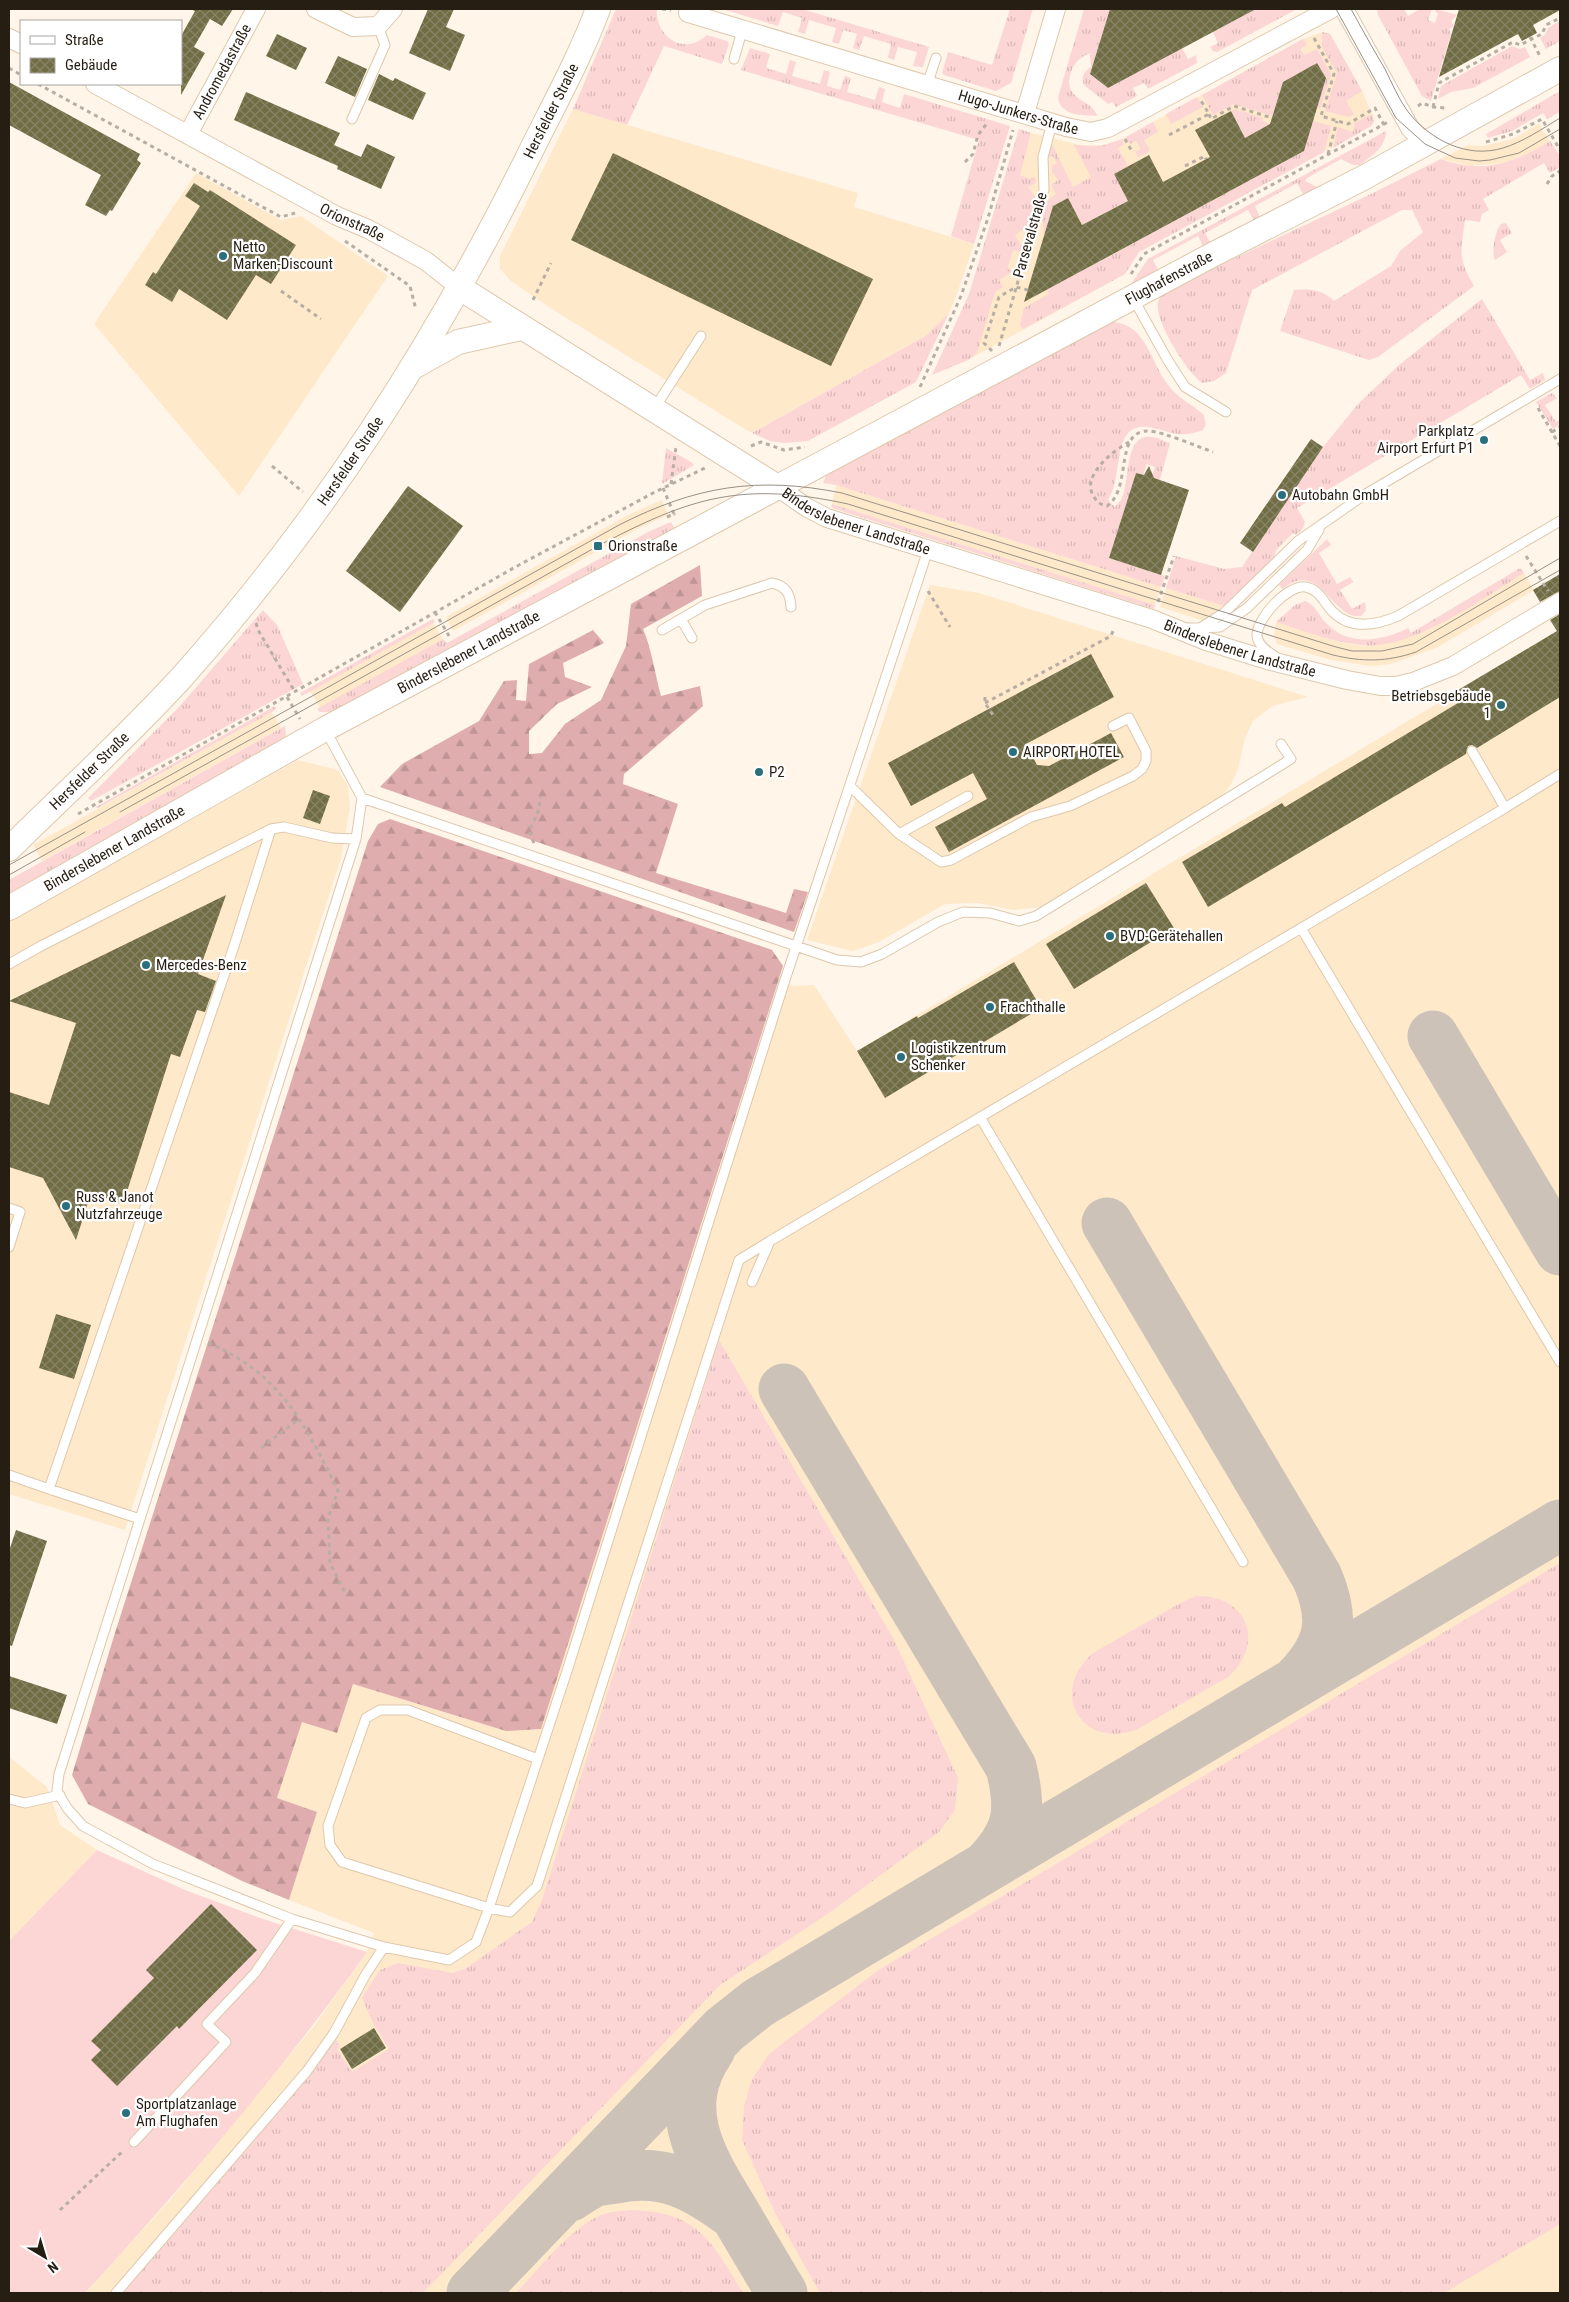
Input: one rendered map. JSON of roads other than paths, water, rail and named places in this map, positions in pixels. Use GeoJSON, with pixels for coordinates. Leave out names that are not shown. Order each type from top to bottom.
{"type":"FeatureCollection","features":[{"type":"Feature","properties":{"kind":"street","name":"Andromedastraße"},"geometry":{"type":"LineString","coordinates":[[188,134],[256,9]]}},
{"type":"Feature","properties":{"kind":"street"},"geometry":{"type":"LineString","coordinates":[[316,9],[353,27],[378,26],[393,9]]}},
{"type":"Feature","properties":{"kind":"street","name":"Hersfelder Straße"},"geometry":{"type":"LineString","coordinates":[[9,849],[100,762],[182,676],[262,582],[346,471],[414,367],[489,236],[598,9]]}},
{"type":"Feature","properties":{"kind":"street"},"geometry":{"type":"LineString","coordinates":[[1024,113],[1056,9]]}},
{"type":"Feature","properties":{"kind":"street","name":"Hugo-Junkers-Straße"},"geometry":{"type":"LineString","coordinates":[[688,13],[742,31],[1083,132],[1108,128],[1331,9]]}},
{"type":"Feature","properties":{"kind":"street"},"geometry":{"type":"LineString","coordinates":[[1344,9],[1410,128],[1425,144]]}},
{"type":"Feature","properties":{"kind":"street","name":"Flughafenstraße"},"geometry":{"type":"LineString","coordinates":[[779,488],[1131,287],[1425,144],[1560,69]]}},
{"type":"Feature","properties":{"kind":"street","name":"Orionstraße"},"geometry":{"type":"LineString","coordinates":[[97,85],[337,216],[368,229],[426,261],[460,288],[521,328],[779,488]]}},
{"type":"Feature","properties":{"kind":"street"},"geometry":{"type":"LineString","coordinates":[[414,367],[458,342],[521,328]]}},
{"type":"Feature","properties":{"kind":"street","name":"Binderslebener Landstraße"},"geometry":{"type":"LineString","coordinates":[[9,908],[325,729],[779,488],[806,507],[827,518],[1160,622],[1206,641],[1290,666],[1346,680],[1380,686],[1396,686],[1453,666],[1558,603]]}},
{"type":"Feature","properties":{"kind":"lane"},"geometry":{"type":"LineString","coordinates":[[352,119],[385,45],[378,26]]}},
{"type":"Feature","properties":{"kind":"lane"},"geometry":{"type":"LineString","coordinates":[[734,59],[742,31]]}},
{"type":"Feature","properties":{"kind":"lane"},"geometry":{"type":"LineString","coordinates":[[927,85],[936,58]]}},
{"type":"Feature","properties":{"kind":"lane","name":"Parsevalstraße"},"geometry":{"type":"LineString","coordinates":[[1044,190],[1043,158],[1052,123]]}},
{"type":"Feature","properties":{"kind":"lane"},"geometry":{"type":"LineString","coordinates":[[1131,287],[1167,359],[1185,387],[1226,412]]}},
{"type":"Feature","properties":{"kind":"lane"},"geometry":{"type":"LineString","coordinates":[[654,409],[701,336]]}},
{"type":"Feature","properties":{"kind":"lane"},"geometry":{"type":"LineString","coordinates":[[1160,622],[1211,629],[1220,627],[1247,608],[1307,550],[1322,527],[1364,495],[1560,379]]}},
{"type":"Feature","properties":{"kind":"lane"},"geometry":{"type":"LineString","coordinates":[[1290,666],[1260,644],[1257,631],[1264,615],[1293,590],[1305,587],[1314,590],[1333,612],[1351,623],[1376,624],[1387,621],[1560,520]]}},
{"type":"Feature","properties":{"kind":"lane"},"geometry":{"type":"LineString","coordinates":[[325,729],[362,798],[356,839],[58,1774],[57,1791],[67,1808],[83,1826],[153,1864],[292,1919],[384,1947],[449,1960],[476,1942],[489,1908],[797,945],[928,550]]}},
{"type":"Feature","properties":{"kind":"lane"},"geometry":{"type":"LineString","coordinates":[[662,630],[705,606],[772,583],[782,585],[787,590],[791,598],[791,607]]}},
{"type":"Feature","properties":{"kind":"lane"},"geometry":{"type":"LineString","coordinates":[[681,619],[692,638]]}},
{"type":"Feature","properties":{"kind":"lane"},"geometry":{"type":"LineString","coordinates":[[850,786],[899,834],[941,862],[951,860],[1031,817],[1070,806],[1132,776],[1142,769],[1146,761],[1146,751],[1129,718],[1113,726]]}},
{"type":"Feature","properties":{"kind":"lane"},"geometry":{"type":"LineString","coordinates":[[362,798],[837,960],[861,962],[882,954],[938,922],[963,912],[990,913],[1019,921],[1036,916],[1291,759],[1281,744]]}},
{"type":"Feature","properties":{"kind":"lane"},"geometry":{"type":"LineString","coordinates":[[1472,751],[1504,808]]}},
{"type":"Feature","properties":{"kind":"lane"},"geometry":{"type":"LineString","coordinates":[[538,1758],[408,1710],[380,1710],[366,1718],[328,1826],[330,1845],[342,1862],[489,1908],[510,1912],[537,1886],[738,1260],[1560,774]]}},
{"type":"Feature","properties":{"kind":"lane"},"geometry":{"type":"LineString","coordinates":[[899,834],[968,796]]}},
{"type":"Feature","properties":{"kind":"lane"},"geometry":{"type":"LineString","coordinates":[[9,964],[271,829],[284,826],[332,838],[356,839]]}},
{"type":"Feature","properties":{"kind":"lane"},"geometry":{"type":"LineString","coordinates":[[49,1489],[234,946],[271,829]]}},
{"type":"Feature","properties":{"kind":"lane"},"geometry":{"type":"LineString","coordinates":[[1302,928],[1560,1362]]}},
{"type":"Feature","properties":{"kind":"lane"},"geometry":{"type":"LineString","coordinates":[[980,1117],[1243,1562]]}},
{"type":"Feature","properties":{"kind":"lane"},"geometry":{"type":"LineString","coordinates":[[9,1208],[20,1212],[9,1247]]}},
{"type":"Feature","properties":{"kind":"lane"},"geometry":{"type":"LineString","coordinates":[[752,1282],[770,1241]]}},
{"type":"Feature","properties":{"kind":"lane"},"geometry":{"type":"LineString","coordinates":[[9,1475],[140,1519]]}},
{"type":"Feature","properties":{"kind":"lane"},"geometry":{"type":"LineString","coordinates":[[9,1799],[25,1803],[60,1795]]}},
{"type":"Feature","properties":{"kind":"lane"},"geometry":{"type":"LineString","coordinates":[[134,2142],[226,2042],[207,2024],[256,1973],[292,1919]]}},
{"type":"Feature","properties":{"kind":"lane"},"geometry":{"type":"LineString","coordinates":[[116,2293],[307,2071],[334,2032],[366,1974],[384,1947]]}},
{"type":"Feature","properties":{"kind":"tram line"},"geometry":{"type":"LineString","coordinates":[[1336,9],[1396,118],[1425,144],[1455,158],[1479,161],[1490,160],[1519,153],[1560,129]]}},
{"type":"Feature","properties":{"kind":"tram line"},"geometry":{"type":"LineString","coordinates":[[1351,9],[1405,108],[1418,123],[1439,139],[1463,149],[1490,151],[1518,142],[1560,118]]}},
{"type":"Feature","properties":{"kind":"tram line"},"geometry":{"type":"LineString","coordinates":[[9,865],[619,525],[674,501],[701,493],[754,485],[782,485],[842,493],[1352,651],[1382,651],[1413,644],[1560,558]]}},
{"type":"Feature","properties":{"kind":"tram line"},"geometry":{"type":"LineString","coordinates":[[120,812],[598,546],[661,516],[690,505],[718,498],[747,494],[777,494],[811,497],[848,504],[1333,655],[1364,660],[1395,658],[1416,652],[1560,570]]}},
{"type":"Feature","properties":{"kind":"tram line"},"geometry":{"type":"LineString","coordinates":[[9,875],[85,832]]}},
{"type":"Feature","properties":{"kind":"place","name":"Netto Marken-Discount"},"geometry":{"type":"Point","coordinates":[223,256]}},
{"type":"Feature","properties":{"kind":"place","name":"Parkplatz Airport Erfurt P1"},"geometry":{"type":"Point","coordinates":[1484,440]}},
{"type":"Feature","properties":{"kind":"place","name":"Autobahn GmbH"},"geometry":{"type":"Point","coordinates":[1282,495]}},
{"type":"Feature","properties":{"kind":"place","name":"Orionstraße"},"geometry":{"type":"Point","coordinates":[598,546]}},
{"type":"Feature","properties":{"kind":"place","name":"Betriebsgebäude 1"},"geometry":{"type":"Point","coordinates":[1501,705]}},
{"type":"Feature","properties":{"kind":"place","name":"AIRPORT HOTEL"},"geometry":{"type":"Point","coordinates":[1013,752]}},
{"type":"Feature","properties":{"kind":"place","name":"P2"},"geometry":{"type":"Point","coordinates":[759,772]}},
{"type":"Feature","properties":{"kind":"place","name":"BVD-Gerätehallen"},"geometry":{"type":"Point","coordinates":[1110,936]}},
{"type":"Feature","properties":{"kind":"place","name":"Mercedes-Benz"},"geometry":{"type":"Point","coordinates":[146,965]}},
{"type":"Feature","properties":{"kind":"place","name":"Frachthalle"},"geometry":{"type":"Point","coordinates":[990,1007]}},
{"type":"Feature","properties":{"kind":"place","name":"Logistikzentrum Schenker"},"geometry":{"type":"Point","coordinates":[901,1057]}},
{"type":"Feature","properties":{"kind":"place","name":"Russ & Janot Nutzfahrzeuge"},"geometry":{"type":"Point","coordinates":[66,1206]}},
{"type":"Feature","properties":{"kind":"place","name":"Sportplatzanlage Am Flughafen"},"geometry":{"type":"Point","coordinates":[126,2113]}}]}
